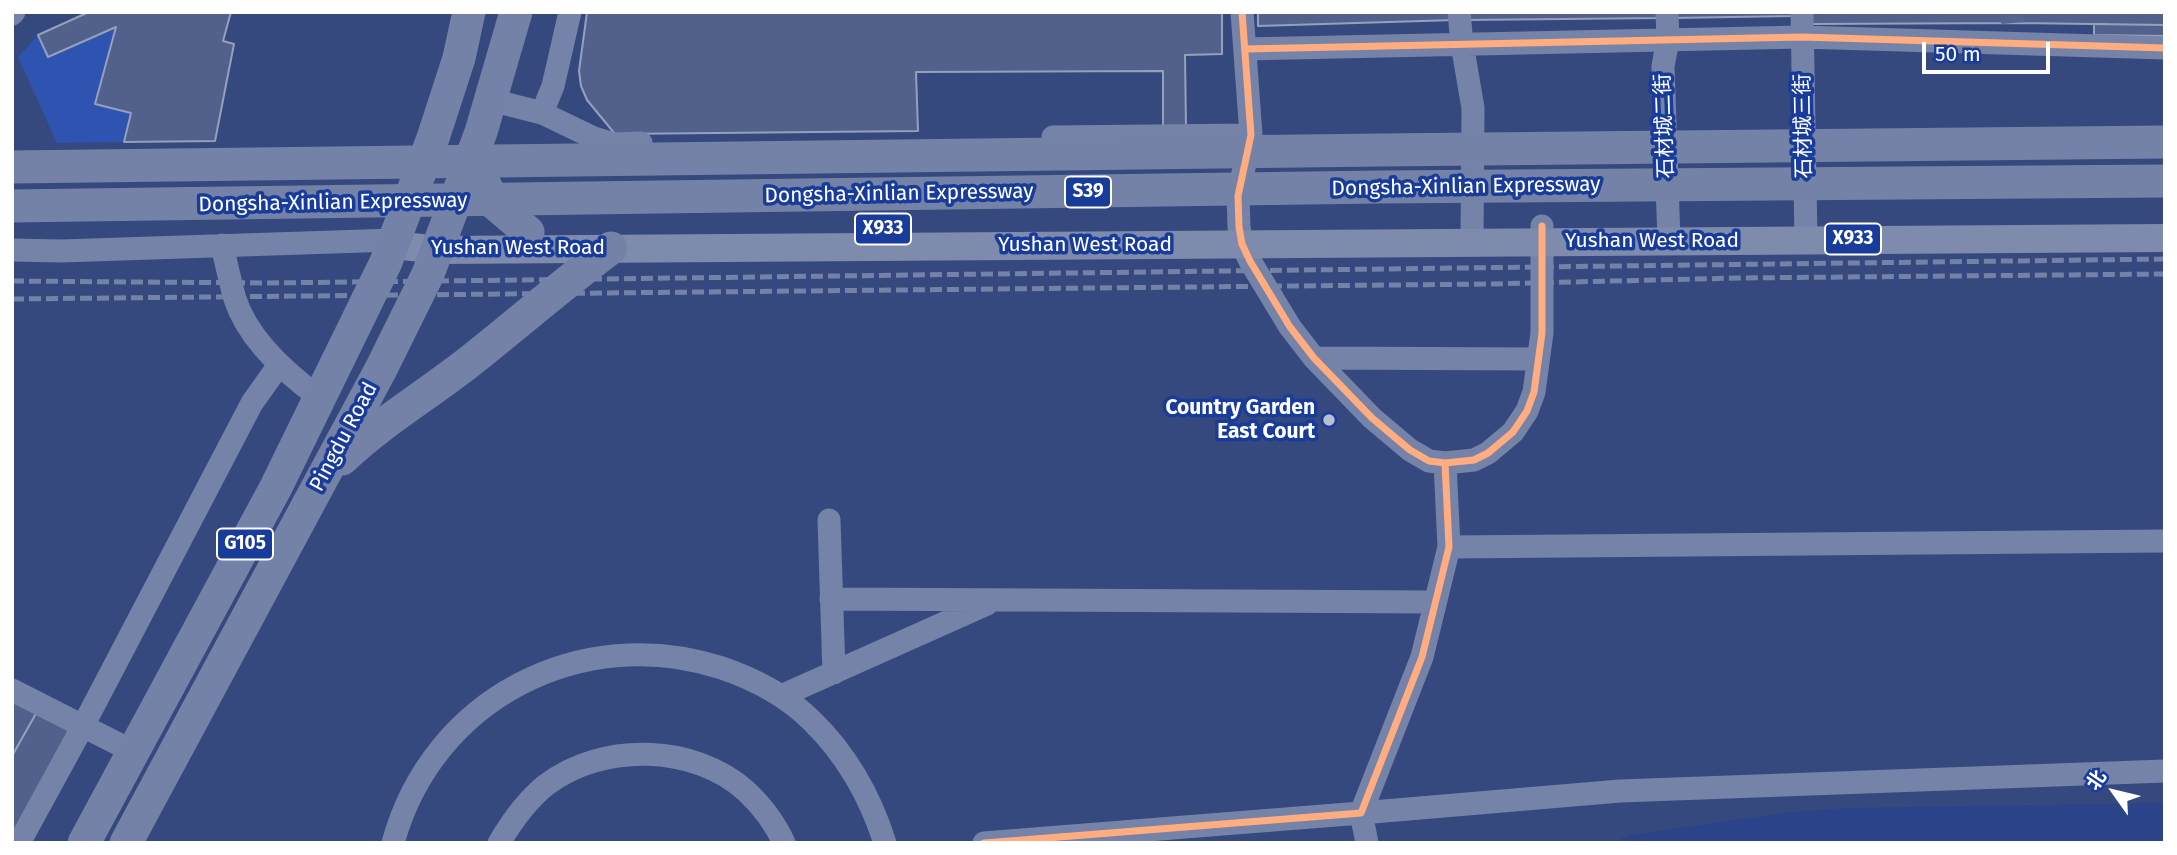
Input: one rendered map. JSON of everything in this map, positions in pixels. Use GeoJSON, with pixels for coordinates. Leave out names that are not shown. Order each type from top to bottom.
{"type":"FeatureCollection","features":[{"type":"Feature","properties":{"kind":"highway","name":"Pingdu Road"},"geometry":{"type":"LineString","coordinates":[[84,843],[276,487],[380,274],[433,138],[459,58],[469,12]]}},
{"type":"Feature","properties":{"kind":"highway","name":"Pingdu Road"},"geometry":{"type":"LineString","coordinates":[[126,843],[381,369],[442,239],[481,132],[516,12]]}},
{"type":"Feature","properties":{"kind":"highway"},"geometry":{"type":"LineString","coordinates":[[481,132],[482,183],[494,203],[527,232]]}},
{"type":"Feature","properties":{"kind":"highway","name":"Dongsha-Xinlian Expressway"},"geometry":{"type":"LineString","coordinates":[[12,167],[2165,142]]}},
{"type":"Feature","properties":{"kind":"highway","name":"Dongsha-Xinlian Expressway"},"geometry":{"type":"LineString","coordinates":[[12,206],[1394,187],[2165,181]]}},
{"type":"Feature","properties":{"kind":"highway"},"geometry":{"type":"LineString","coordinates":[[320,481],[366,436],[469,362],[555,290],[611,248]]}},
{"type":"Feature","properties":{"kind":"main road","name":"Yushan West Road"},"geometry":{"type":"LineString","coordinates":[[394,240],[403,246],[442,239],[527,232],[1541,234],[1806,232],[2165,222]]}},
{"type":"Feature","properties":{"kind":"main road","name":"Yushan West Road"},"geometry":{"type":"LineString","coordinates":[[1806,232],[2165,238]]}},
{"type":"Feature","properties":{"kind":"main road","name":"Yushan West Road"},"geometry":{"type":"LineString","coordinates":[[442,239],[611,248],[1240,235]]}},
{"type":"Feature","properties":{"kind":"street"},"geometry":{"type":"LineString","coordinates":[[542,113],[553,86],[570,12]]}},
{"type":"Feature","properties":{"kind":"street"},"geometry":{"type":"LineString","coordinates":[[1242,12],[1251,135],[1238,196],[1240,235],[1250,261],[1290,327],[1314,358],[1372,418],[1410,450],[1429,461],[1445,463],[1474,460],[1488,453],[1513,432],[1527,411],[1534,392],[1542,333],[1541,234]]}},
{"type":"Feature","properties":{"kind":"street"},"geometry":{"type":"LineString","coordinates":[[1460,12],[1462,44],[1473,108],[1472,234]]}},
{"type":"Feature","properties":{"kind":"street","name":"石材城二街"},"geometry":{"type":"LineString","coordinates":[[1667,12],[1668,40],[1663,66],[1669,233]]}},
{"type":"Feature","properties":{"kind":"street","name":"石材城三街"},"geometry":{"type":"LineString","coordinates":[[1802,12],[1806,232]]}},
{"type":"Feature","properties":{"kind":"street"},"geometry":{"type":"LineString","coordinates":[[1245,49],[2013,33],[2165,48]]}},
{"type":"Feature","properties":{"kind":"street"},"geometry":{"type":"LineString","coordinates":[[491,100],[542,113],[594,138],[614,144],[1251,135]]}},
{"type":"Feature","properties":{"kind":"street"},"geometry":{"type":"LineString","coordinates":[[12,250],[61,251],[394,240]]}},
{"type":"Feature","properties":{"kind":"street"},"geometry":{"type":"LineString","coordinates":[[222,245],[236,301],[249,327],[279,365],[320,398]]}},
{"type":"Feature","properties":{"kind":"street"},"geometry":{"type":"LineString","coordinates":[[1314,358],[1538,359]]}},
{"type":"Feature","properties":{"kind":"street"},"geometry":{"type":"LineString","coordinates":[[19,843],[252,403],[279,365]]}},
{"type":"Feature","properties":{"kind":"street"},"geometry":{"type":"LineString","coordinates":[[1367,843],[1361,813],[1422,657],[1449,547],[1445,463]]}},
{"type":"Feature","properties":{"kind":"street"},"geometry":{"type":"LineString","coordinates":[[829,520],[834,673]]}},
{"type":"Feature","properties":{"kind":"street"},"geometry":{"type":"LineString","coordinates":[[1449,547],[2165,541]]}},
{"type":"Feature","properties":{"kind":"street"},"geometry":{"type":"LineString","coordinates":[[831,599],[1435,602]]}},
{"type":"Feature","properties":{"kind":"street"},"geometry":{"type":"LineString","coordinates":[[780,696],[997,600]]}},
{"type":"Feature","properties":{"kind":"street"},"geometry":{"type":"LineString","coordinates":[[393,843],[399,820],[419,779],[446,741],[480,710],[518,684],[560,666],[605,656],[662,655],[696,660],[740,674],[780,696],[811,720],[837,748],[859,779],[876,814],[885,843]]}},
{"type":"Feature","properties":{"kind":"street"},"geometry":{"type":"LineString","coordinates":[[12,690],[134,752]]}},
{"type":"Feature","properties":{"kind":"street"},"geometry":{"type":"LineString","coordinates":[[499,843],[516,814],[547,784],[584,764],[626,754],[668,755],[709,767],[745,790],[774,821],[784,843]]}},
{"type":"Feature","properties":{"kind":"street"},"geometry":{"type":"LineString","coordinates":[[984,843],[1620,791],[2165,771]]}},
{"type":"Feature","properties":{"kind":"shaded area"},"geometry":{"type":"Polygon","coordinates":[[[116,27],[95,103],[131,113],[124,142],[57,143],[18,57],[38,35],[48,56],[116,27]]]}},
{"type":"Feature","properties":{"kind":"shaded area"},"geometry":{"type":"Polygon","coordinates":[[[2165,803],[2165,843],[1612,843],[1631,835],[1783,813],[1846,808],[2165,803]]]}},
{"type":"Feature","properties":{"kind":"building"},"geometry":{"type":"Polygon","coordinates":[[[89,12],[231,12],[223,41],[234,44],[215,141],[124,142],[131,113],[95,104],[116,27],[48,57],[38,35],[89,12]]]}},
{"type":"Feature","properties":{"kind":"building"},"geometry":{"type":"Polygon","coordinates":[[[587,12],[1222,12],[1222,54],[1185,55],[1186,128],[1163,128],[1163,71],[916,72],[918,131],[615,134],[587,100],[581,86],[579,71],[587,12]]]}},
{"type":"Feature","properties":{"kind":"building"},"geometry":{"type":"Polygon","coordinates":[[[1258,12],[1454,12],[1455,20],[1258,26],[1258,12]]]}},
{"type":"Feature","properties":{"kind":"building"},"geometry":{"type":"Polygon","coordinates":[[[1465,12],[1662,12],[1662,18],[1465,20],[1465,12]]]}},
{"type":"Feature","properties":{"kind":"building"},"geometry":{"type":"Polygon","coordinates":[[[1671,12],[1794,12],[1794,16],[1672,18],[1671,12]]]}},
{"type":"Feature","properties":{"kind":"building"},"geometry":{"type":"Polygon","coordinates":[[[1811,12],[2018,12],[2018,23],[1811,24],[1811,12]]]}},
{"type":"Feature","properties":{"kind":"building"},"geometry":{"type":"Polygon","coordinates":[[[2018,12],[2165,12],[2165,25],[2018,23],[2018,12]]]}},
{"type":"Feature","properties":{"kind":"building"},"geometry":{"type":"Polygon","coordinates":[[[2094,24],[2165,25],[2165,36],[2094,35],[2094,24]]]}},
{"type":"Feature","properties":{"kind":"building"},"geometry":{"type":"Polygon","coordinates":[[[12,697],[38,710],[12,756],[12,697]]]}},
{"type":"Feature","properties":{"kind":"building"},"geometry":{"type":"Polygon","coordinates":[[[38,710],[73,730],[12,840],[12,756],[38,710]]]}},
{"type":"Feature","properties":{"kind":"tunnel"},"geometry":{"type":"LineString","coordinates":[[2012,12],[2013,23]]}},
{"type":"Feature","properties":{"kind":"railway"},"geometry":{"type":"LineString","coordinates":[[12,281],[266,283],[2165,259]]}},
{"type":"Feature","properties":{"kind":"railway"},"geometry":{"type":"LineString","coordinates":[[12,299],[1489,284],[1738,278],[2165,274]]}},
{"type":"Feature","properties":{"kind":"cycle path"},"geometry":{"type":"LineString","coordinates":[[1242,12],[1251,135],[1238,196],[1242,244],[1290,327],[1314,358],[1372,418],[1410,450],[1429,461],[1445,463],[1474,460],[1488,453],[1513,432],[1527,411],[1534,392],[1542,333],[1542,226]]}},
{"type":"Feature","properties":{"kind":"cycle path"},"geometry":{"type":"LineString","coordinates":[[1245,49],[1802,37],[2165,48]]}},
{"type":"Feature","properties":{"kind":"cycle path"},"geometry":{"type":"LineString","coordinates":[[984,843],[1361,813],[1422,657],[1449,547],[1445,463]]}},
{"type":"Feature","properties":{"kind":"place","name":"Country Garden East Court"},"geometry":{"type":"Point","coordinates":[1329,420]}}]}
